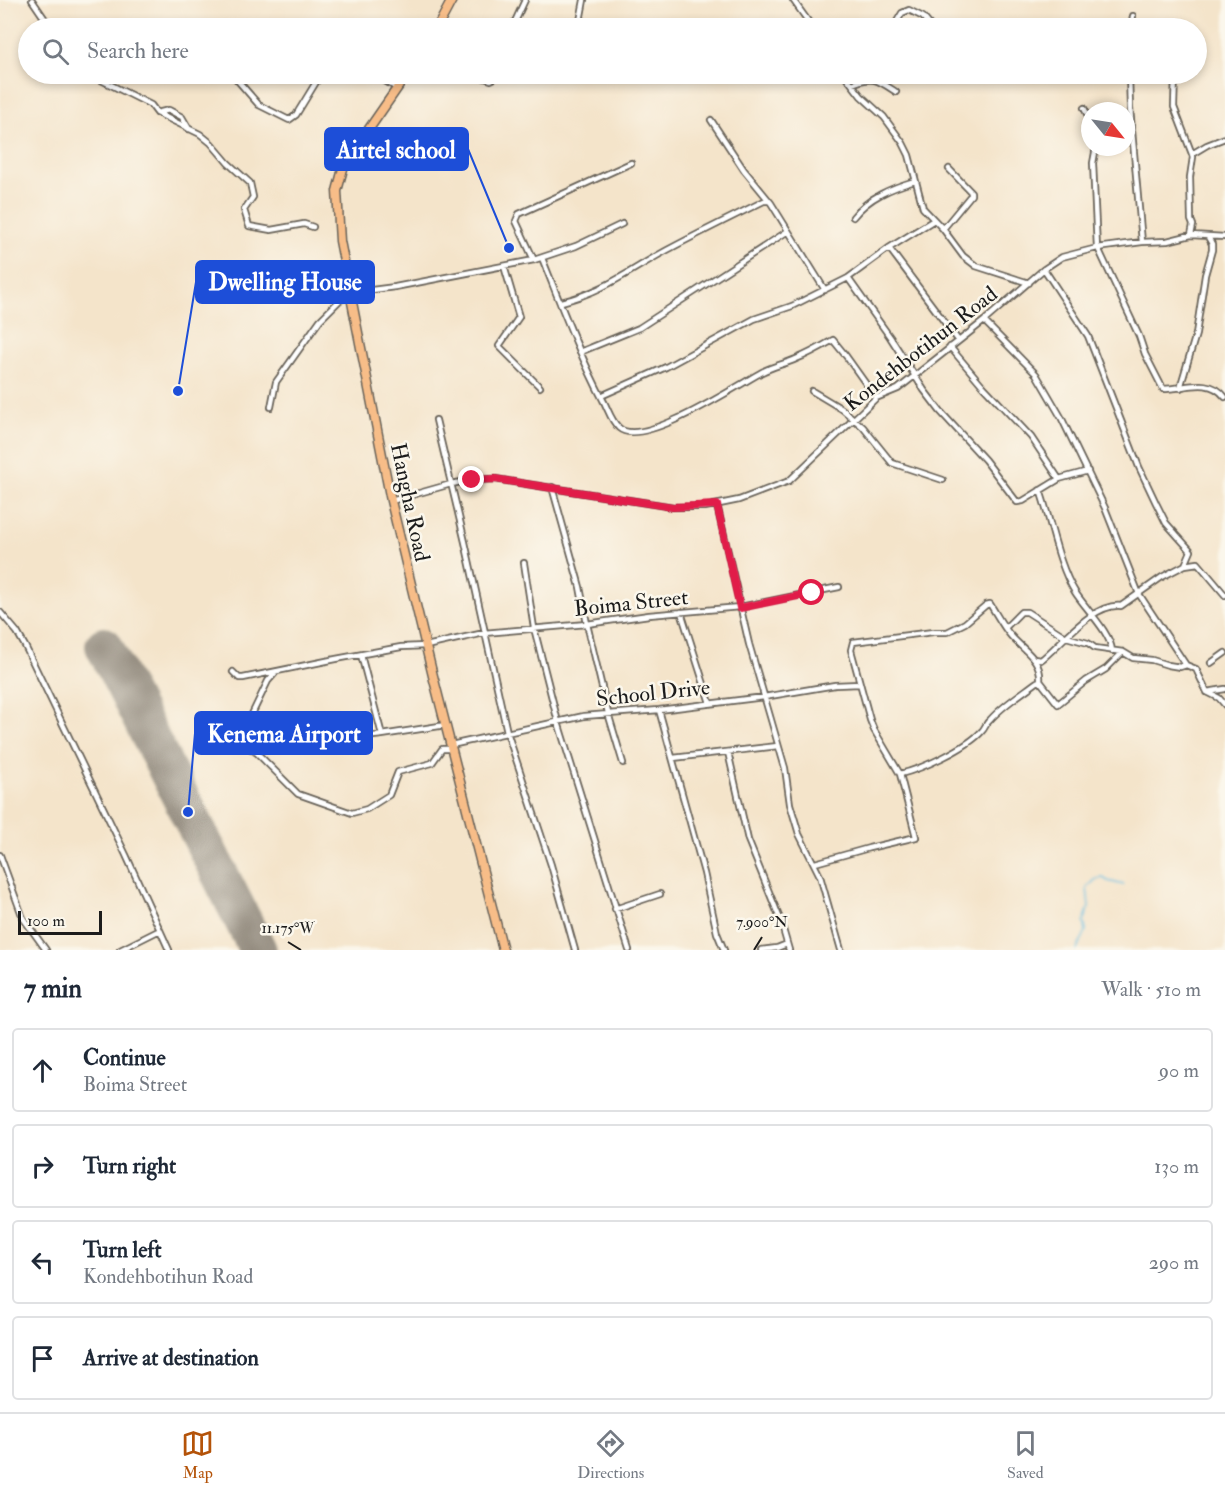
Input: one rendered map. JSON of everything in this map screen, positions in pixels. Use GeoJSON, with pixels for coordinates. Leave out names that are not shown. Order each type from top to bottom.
{"type":"FeatureCollection","features":[{"type":"Feature","properties":{"kind":"highway"},"geometry":{"type":"LineString","coordinates":[[443,18],[453,0]]}},
{"type":"Feature","properties":{"kind":"highway","name":"Hangha Road"},"geometry":{"type":"LineString","coordinates":[[400,84],[344,165],[337,191],[340,241],[391,501],[503,950]]}},
{"type":"Feature","properties":{"kind":"street"},"geometry":{"type":"LineString","coordinates":[[32,0],[44,18]]}},
{"type":"Feature","properties":{"kind":"street"},"geometry":{"type":"LineString","coordinates":[[517,18],[525,0]]}},
{"type":"Feature","properties":{"kind":"street"},"geometry":{"type":"LineString","coordinates":[[581,18],[584,0]]}},
{"type":"Feature","properties":{"kind":"street"},"geometry":{"type":"LineString","coordinates":[[793,0],[806,18]]}},
{"type":"Feature","properties":{"kind":"street"},"geometry":{"type":"LineString","coordinates":[[898,18],[909,10],[925,18]]}},
{"type":"Feature","properties":{"kind":"street"},"geometry":{"type":"LineString","coordinates":[[109,84],[151,105],[157,113],[200,134],[211,142],[228,163],[250,183],[253,197],[244,210],[249,226],[272,230],[303,224],[313,227]]}},
{"type":"Feature","properties":{"kind":"street"},"geometry":{"type":"LineString","coordinates":[[241,84],[259,105],[289,120],[296,115],[315,84]]}},
{"type":"Feature","properties":{"kind":"street"},"geometry":{"type":"LineString","coordinates":[[390,84],[397,88]]}},
{"type":"Feature","properties":{"kind":"street"},"geometry":{"type":"LineString","coordinates":[[852,84],[861,96],[884,117],[903,143],[909,155],[924,208],[963,256],[975,266],[1029,283]]}},
{"type":"Feature","properties":{"kind":"street"},"geometry":{"type":"LineString","coordinates":[[883,84],[896,92]]}},
{"type":"Feature","properties":{"kind":"street"},"geometry":{"type":"LineString","coordinates":[[1129,84],[1142,242]]}},
{"type":"Feature","properties":{"kind":"street"},"geometry":{"type":"LineString","coordinates":[[1175,84],[1176,115],[1193,157],[1190,185],[1193,225],[1191,235]]}},
{"type":"Feature","properties":{"kind":"street"},"geometry":{"type":"LineString","coordinates":[[157,113],[170,110],[182,117],[189,129]]}},
{"type":"Feature","properties":{"kind":"street"},"geometry":{"type":"LineString","coordinates":[[711,120],[771,203],[825,290]]}},
{"type":"Feature","properties":{"kind":"street"},"geometry":{"type":"LineString","coordinates":[[1192,154],[1206,145],[1225,138]]}},
{"type":"Feature","properties":{"kind":"street"},"geometry":{"type":"LineString","coordinates":[[1094,156],[1098,248],[1161,387],[1163,389],[1210,385],[1220,390],[1225,397]]}},
{"type":"Feature","properties":{"kind":"street"},"geometry":{"type":"LineString","coordinates":[[534,260],[516,221],[519,214],[631,163]]}},
{"type":"Feature","properties":{"kind":"street"},"geometry":{"type":"LineString","coordinates":[[943,229],[971,195],[971,192],[949,169]]}},
{"type":"Feature","properties":{"kind":"street"},"geometry":{"type":"LineString","coordinates":[[853,217],[868,202],[890,189],[915,181]]}},
{"type":"Feature","properties":{"kind":"street"},"geometry":{"type":"LineString","coordinates":[[561,302],[592,293],[670,248],[768,201]]}},
{"type":"Feature","properties":{"kind":"street"},"geometry":{"type":"LineString","coordinates":[[601,396],[666,367],[754,319],[792,306],[848,278],[889,248],[934,220]]}},
{"type":"Feature","properties":{"kind":"street"},"geometry":{"type":"LineString","coordinates":[[271,407],[276,382],[320,320],[340,300],[364,291],[396,287],[542,258],[576,246],[621,224]]}},
{"type":"Feature","properties":{"kind":"street"},"geometry":{"type":"LineString","coordinates":[[580,352],[639,328],[788,231]]}},
{"type":"Feature","properties":{"kind":"street","name":"Kondehbotihun Road"},"geometry":{"type":"LineString","coordinates":[[391,501],[451,484],[495,479],[673,507],[717,505],[739,500],[789,481],[876,398],[898,389],[984,321],[1044,268],[1069,254],[1142,242],[1167,241],[1191,235],[1225,237]]}},
{"type":"Feature","properties":{"kind":"street"},"geometry":{"type":"LineString","coordinates":[[1180,388],[1196,334],[1205,275],[1212,250],[1208,237]]}},
{"type":"Feature","properties":{"kind":"street"},"geometry":{"type":"LineString","coordinates":[[889,248],[958,340]]}},
{"type":"Feature","properties":{"kind":"street"},"geometry":{"type":"LineString","coordinates":[[542,258],[580,352],[618,428],[633,434],[667,423],[723,396],[763,372],[794,360],[833,340],[876,398]]}},
{"type":"Feature","properties":{"kind":"street"},"geometry":{"type":"LineString","coordinates":[[504,266],[519,317],[499,346],[540,387]]}},
{"type":"Feature","properties":{"kind":"street"},"geometry":{"type":"LineString","coordinates":[[1044,268],[1088,336],[1139,467],[1166,524],[1191,551],[1185,565]]}},
{"type":"Feature","properties":{"kind":"street"},"geometry":{"type":"LineString","coordinates":[[848,278],[940,411],[985,460],[1017,502],[1023,501],[1059,479],[1088,471]]}},
{"type":"Feature","properties":{"kind":"street"},"geometry":{"type":"LineString","coordinates":[[984,321],[1036,374],[1061,417],[1106,508],[1139,594],[1186,664],[1196,669],[1207,692],[1219,698],[1225,705]]}},
{"type":"Feature","properties":{"kind":"street"},"geometry":{"type":"LineString","coordinates":[[950,347],[1031,437],[1059,479]]}},
{"type":"Feature","properties":{"kind":"street"},"geometry":{"type":"LineString","coordinates":[[812,391],[854,418],[875,440],[892,463],[943,480]]}},
{"type":"Feature","properties":{"kind":"street"},"geometry":{"type":"LineString","coordinates":[[436,420],[507,732],[551,865],[576,950]]}},
{"type":"Feature","properties":{"kind":"street"},"geometry":{"type":"LineString","coordinates":[[552,487],[580,587],[608,713],[623,763]]}},
{"type":"Feature","properties":{"kind":"street"},"geometry":{"type":"LineString","coordinates":[[1040,490],[1066,574],[1075,592],[1112,645],[1112,651]]}},
{"type":"Feature","properties":{"kind":"street"},"geometry":{"type":"LineString","coordinates":[[717,505],[740,608],[785,768],[790,804],[799,834],[815,863],[841,950]]}},
{"type":"Feature","properties":{"kind":"street"},"geometry":{"type":"LineString","coordinates":[[524,563],[534,628],[558,722],[629,950]]}},
{"type":"Feature","properties":{"kind":"street"},"geometry":{"type":"LineString","coordinates":[[1034,658],[1041,660],[1092,615],[1108,607],[1121,606],[1162,577],[1185,565],[1198,563],[1225,596]]}},
{"type":"Feature","properties":{"kind":"street","name":"Boima Street"},"geometry":{"type":"LineString","coordinates":[[232,672],[239,678],[243,678],[401,647],[426,646],[484,633],[587,624],[649,615],[740,608],[840,587]]}},
{"type":"Feature","properties":{"kind":"street"},"geometry":{"type":"LineString","coordinates":[[815,863],[916,837],[900,774],[874,730],[851,650],[853,642],[947,632],[965,622],[986,604],[990,604],[1005,628],[1034,658],[1040,668],[1040,681],[1058,704],[1086,681],[1106,669],[1123,652]]}},
{"type":"Feature","properties":{"kind":"street"},"geometry":{"type":"LineString","coordinates":[[0,612],[17,632],[25,646],[126,855],[169,950]]}},
{"type":"Feature","properties":{"kind":"street"},"geometry":{"type":"LineString","coordinates":[[681,612],[710,702]]}},
{"type":"Feature","properties":{"kind":"street"},"geometry":{"type":"LineString","coordinates":[[1005,628],[1021,612],[1027,612],[1066,637],[1088,643],[1095,648],[1123,652],[1133,658],[1168,665],[1180,667],[1186,664]]}},
{"type":"Feature","properties":{"kind":"street"},"geometry":{"type":"LineString","coordinates":[[1211,663],[1225,653]]}},
{"type":"Feature","properties":{"kind":"street"},"geometry":{"type":"LineString","coordinates":[[361,655],[382,735]]}},
{"type":"Feature","properties":{"kind":"street","name":"School Drive"},"geometry":{"type":"LineString","coordinates":[[275,673],[268,681],[239,741],[257,753],[292,790],[304,797],[351,813],[359,812],[389,795],[398,772],[432,763],[442,749],[507,732],[584,716],[659,710],[764,697],[835,685],[860,684]]}},
{"type":"Feature","properties":{"kind":"street"},"geometry":{"type":"LineString","coordinates":[[900,774],[960,748],[981,732],[989,720],[1037,681],[1040,681]]}},
{"type":"Feature","properties":{"kind":"street"},"geometry":{"type":"LineString","coordinates":[[1207,692],[1225,689]]}},
{"type":"Feature","properties":{"kind":"street"},"geometry":{"type":"LineString","coordinates":[[659,710],[705,873],[717,933],[724,950]]}},
{"type":"Feature","properties":{"kind":"street"},"geometry":{"type":"LineString","coordinates":[[339,740],[446,725]]}},
{"type":"Feature","properties":{"kind":"street"},"geometry":{"type":"LineString","coordinates":[[673,758],[778,746]]}},
{"type":"Feature","properties":{"kind":"street"},"geometry":{"type":"LineString","coordinates":[[728,752],[748,840],[780,919],[789,950]]}},
{"type":"Feature","properties":{"kind":"street"},"geometry":{"type":"LineString","coordinates":[[0,855],[23,918],[46,950]]}},
{"type":"Feature","properties":{"kind":"street"},"geometry":{"type":"LineString","coordinates":[[615,909],[660,894]]}},
{"type":"Feature","properties":{"kind":"street"},"geometry":{"type":"LineString","coordinates":[[120,950],[160,930]]}},
{"type":"Feature","properties":{"kind":"street"},"geometry":{"type":"LineString","coordinates":[[761,950],[787,944]]}},
{"type":"Feature","properties":{"kind":"waterway"},"geometry":{"type":"LineString","coordinates":[[1077,950],[1086,931],[1084,922],[1089,907],[1087,888],[1096,879],[1103,878],[1124,885]]}},
{"type":"Feature","properties":{"kind":"runway"},"geometry":{"type":"LineString","coordinates":[[104,646],[258,950]]}},
{"type":"Feature","properties":{"kind":"place","name":"Airtel school"},"geometry":{"type":"Point","coordinates":[509,248]}},
{"type":"Feature","properties":{"kind":"place","name":"Dwelling House"},"geometry":{"type":"Point","coordinates":[178,391]}},
{"type":"Feature","properties":{"kind":"place","name":"Kenema Airport"},"geometry":{"type":"Point","coordinates":[188,812]}},
{"type":"Feature","properties":{"kind":"route"},"geometry":{"type":"LineString","coordinates":[[472,480],[495,479],[673,507],[691,508],[717,505],[740,608],[812,593]]}}]}
